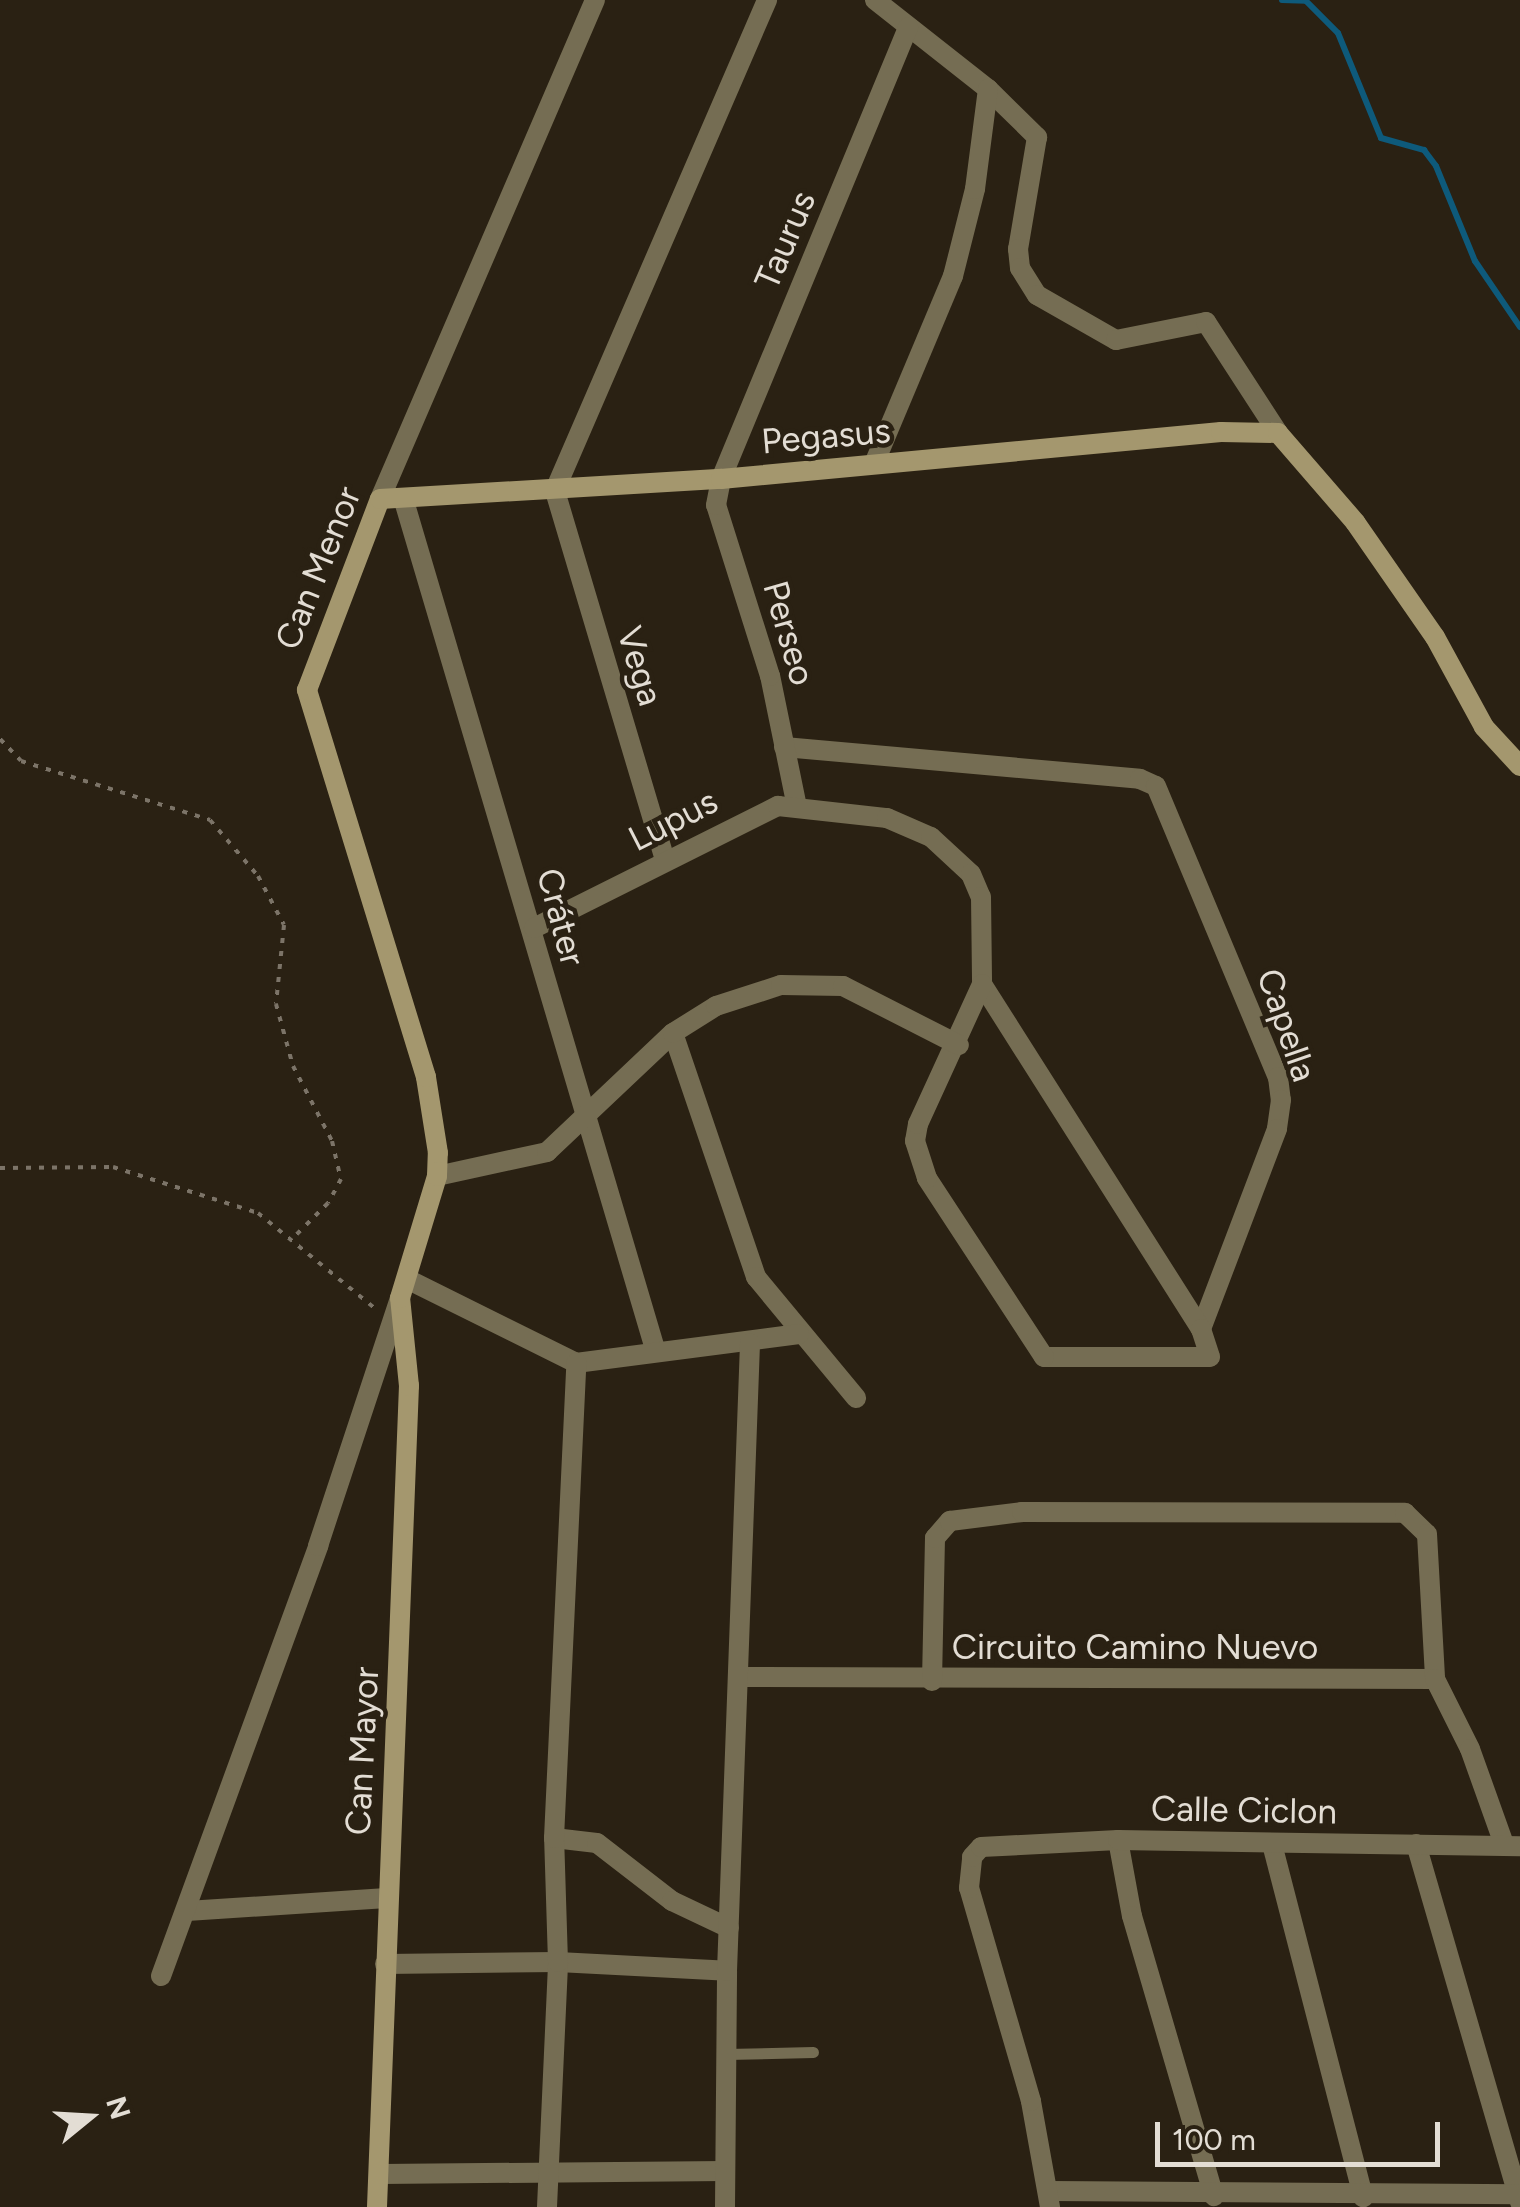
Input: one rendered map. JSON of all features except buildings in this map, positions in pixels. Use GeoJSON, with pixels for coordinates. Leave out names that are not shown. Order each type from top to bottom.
{"type":"FeatureCollection","features":[{"type":"Feature","properties":{"kind":"street","name":"Can Menor"},"geometry":{"type":"LineString","coordinates":[[404,1288],[438,1176],[426,1077],[307,690],[380,498],[594,0]]}},
{"type":"Feature","properties":{"kind":"street"},"geometry":{"type":"LineString","coordinates":[[555,490],[767,0]]}},
{"type":"Feature","properties":{"kind":"street"},"geometry":{"type":"LineString","coordinates":[[875,0],[988,89],[1037,138],[1018,249],[1020,268],[1037,295],[1116,340],[1206,322],[1278,433],[1355,522],[1435,637],[1484,727],[1520,766]]}},
{"type":"Feature","properties":{"kind":"street","name":"Taurus"},"geometry":{"type":"LineString","coordinates":[[720,479],[908,27]]}},
{"type":"Feature","properties":{"kind":"street"},"geometry":{"type":"LineString","coordinates":[[874,464],[953,276],[975,190],[988,89]]}},
{"type":"Feature","properties":{"kind":"street","name":"Pegasus"},"geometry":{"type":"LineString","coordinates":[[380,498],[404,501],[720,479],[1222,432],[1278,433]]}},
{"type":"Feature","properties":{"kind":"street","name":"Perseo"},"geometry":{"type":"LineString","coordinates":[[720,479],[718,530],[745,586],[797,807]]}},
{"type":"Feature","properties":{"kind":"street","name":"Vega"},"geometry":{"type":"LineString","coordinates":[[555,490],[665,860]]}},
{"type":"Feature","properties":{"kind":"street","name":"Cráter"},"geometry":{"type":"LineString","coordinates":[[404,501],[534,928],[556,1031],[606,1169],[654,1349]]}},
{"type":"Feature","properties":{"kind":"street","name":"Capella"},"geometry":{"type":"LineString","coordinates":[[784,748],[1140,779],[1156,786],[1166,801],[1278,1077],[1281,1100],[1277,1129],[1201,1329],[1210,1357],[1056,1360],[1035,1347],[918,1157],[918,1124],[959,1045]]}},
{"type":"Feature","properties":{"kind":"street","name":"Lupus"},"geometry":{"type":"LineString","coordinates":[[534,928],[778,806],[852,812],[916,828],[971,874],[986,931],[982,984],[959,1045]]}},
{"type":"Feature","properties":{"kind":"street"},"geometry":{"type":"LineString","coordinates":[[982,984],[1000,1004],[1201,1329]]}},
{"type":"Feature","properties":{"kind":"street"},"geometry":{"type":"LineString","coordinates":[[438,1176],[548,1152],[673,1034],[716,1006],[781,985],[843,986],[959,1045]]}},
{"type":"Feature","properties":{"kind":"street"},"geometry":{"type":"LineString","coordinates":[[673,1034],[756,1277],[799,1334],[856,1398]]}},
{"type":"Feature","properties":{"kind":"street"},"geometry":{"type":"LineString","coordinates":[[161,1976],[366,1409],[404,1288],[576,1364],[654,1349],[799,1334]]}},
{"type":"Feature","properties":{"kind":"street","name":"Can Mayor"},"geometry":{"type":"LineString","coordinates":[[377,2207],[409,1386],[404,1288]]}},
{"type":"Feature","properties":{"kind":"street"},"geometry":{"type":"LineString","coordinates":[[725,2207],[726,1971],[750,1342]]}},
{"type":"Feature","properties":{"kind":"street"},"geometry":{"type":"LineString","coordinates":[[547,2207],[558,1962],[554,1838],[576,1364]]}},
{"type":"Feature","properties":{"kind":"street","name":"Circuito Camino Nuevo"},"geometry":{"type":"LineString","coordinates":[[1022,1512],[1405,1513],[1418,1519],[1427,1534],[1435,1679],[932,1681],[934,1538],[950,1521],[1022,1512]]}},
{"type":"Feature","properties":{"kind":"street"},"geometry":{"type":"LineString","coordinates":[[740,1677],[932,1681]]}},
{"type":"Feature","properties":{"kind":"street"},"geometry":{"type":"LineString","coordinates":[[1435,1679],[1511,1843]]}},
{"type":"Feature","properties":{"kind":"street"},"geometry":{"type":"LineString","coordinates":[[554,1838],[597,1843],[672,1901],[728,1928]]}},
{"type":"Feature","properties":{"kind":"street"},"geometry":{"type":"LineString","coordinates":[[1118,1840],[1132,1916],[1214,2196]]}},
{"type":"Feature","properties":{"kind":"street","name":"Calle Ciclon"},"geometry":{"type":"LineString","coordinates":[[1050,2199],[969,1888],[972,1857],[995,1841],[1511,1843]]}},
{"type":"Feature","properties":{"kind":"street"},"geometry":{"type":"LineString","coordinates":[[1272,1844],[1363,2197]]}},
{"type":"Feature","properties":{"kind":"street"},"geometry":{"type":"LineString","coordinates":[[1050,2199],[1519,2197],[1416,1844]]}},
{"type":"Feature","properties":{"kind":"street"},"geometry":{"type":"LineString","coordinates":[[187,1910],[387,1898]]}},
{"type":"Feature","properties":{"kind":"street"},"geometry":{"type":"LineString","coordinates":[[385,1964],[558,1962],[726,1971]]}},
{"type":"Feature","properties":{"kind":"street"},"geometry":{"type":"LineString","coordinates":[[381,2174],[548,2167],[725,2170]]}},
{"type":"Feature","properties":{"kind":"lane"},"geometry":{"type":"LineString","coordinates":[[726,2054],[814,2052]]}},
{"type":"Feature","properties":{"kind":"path"},"geometry":{"type":"LineString","coordinates":[[0,739],[21,761],[210,820],[258,876],[284,925],[276,1004],[292,1066],[332,1141],[340,1179],[328,1203],[291,1240]]}},
{"type":"Feature","properties":{"kind":"path"},"geometry":{"type":"LineString","coordinates":[[0,1168],[113,1167],[258,1213],[391,1321]]}},
{"type":"Feature","properties":{"kind":"waterway"},"geometry":{"type":"LineString","coordinates":[[1282,0],[1306,1],[1338,33],[1381,138],[1424,150],[1436,166],[1475,261],[1520,327]]}}]}
